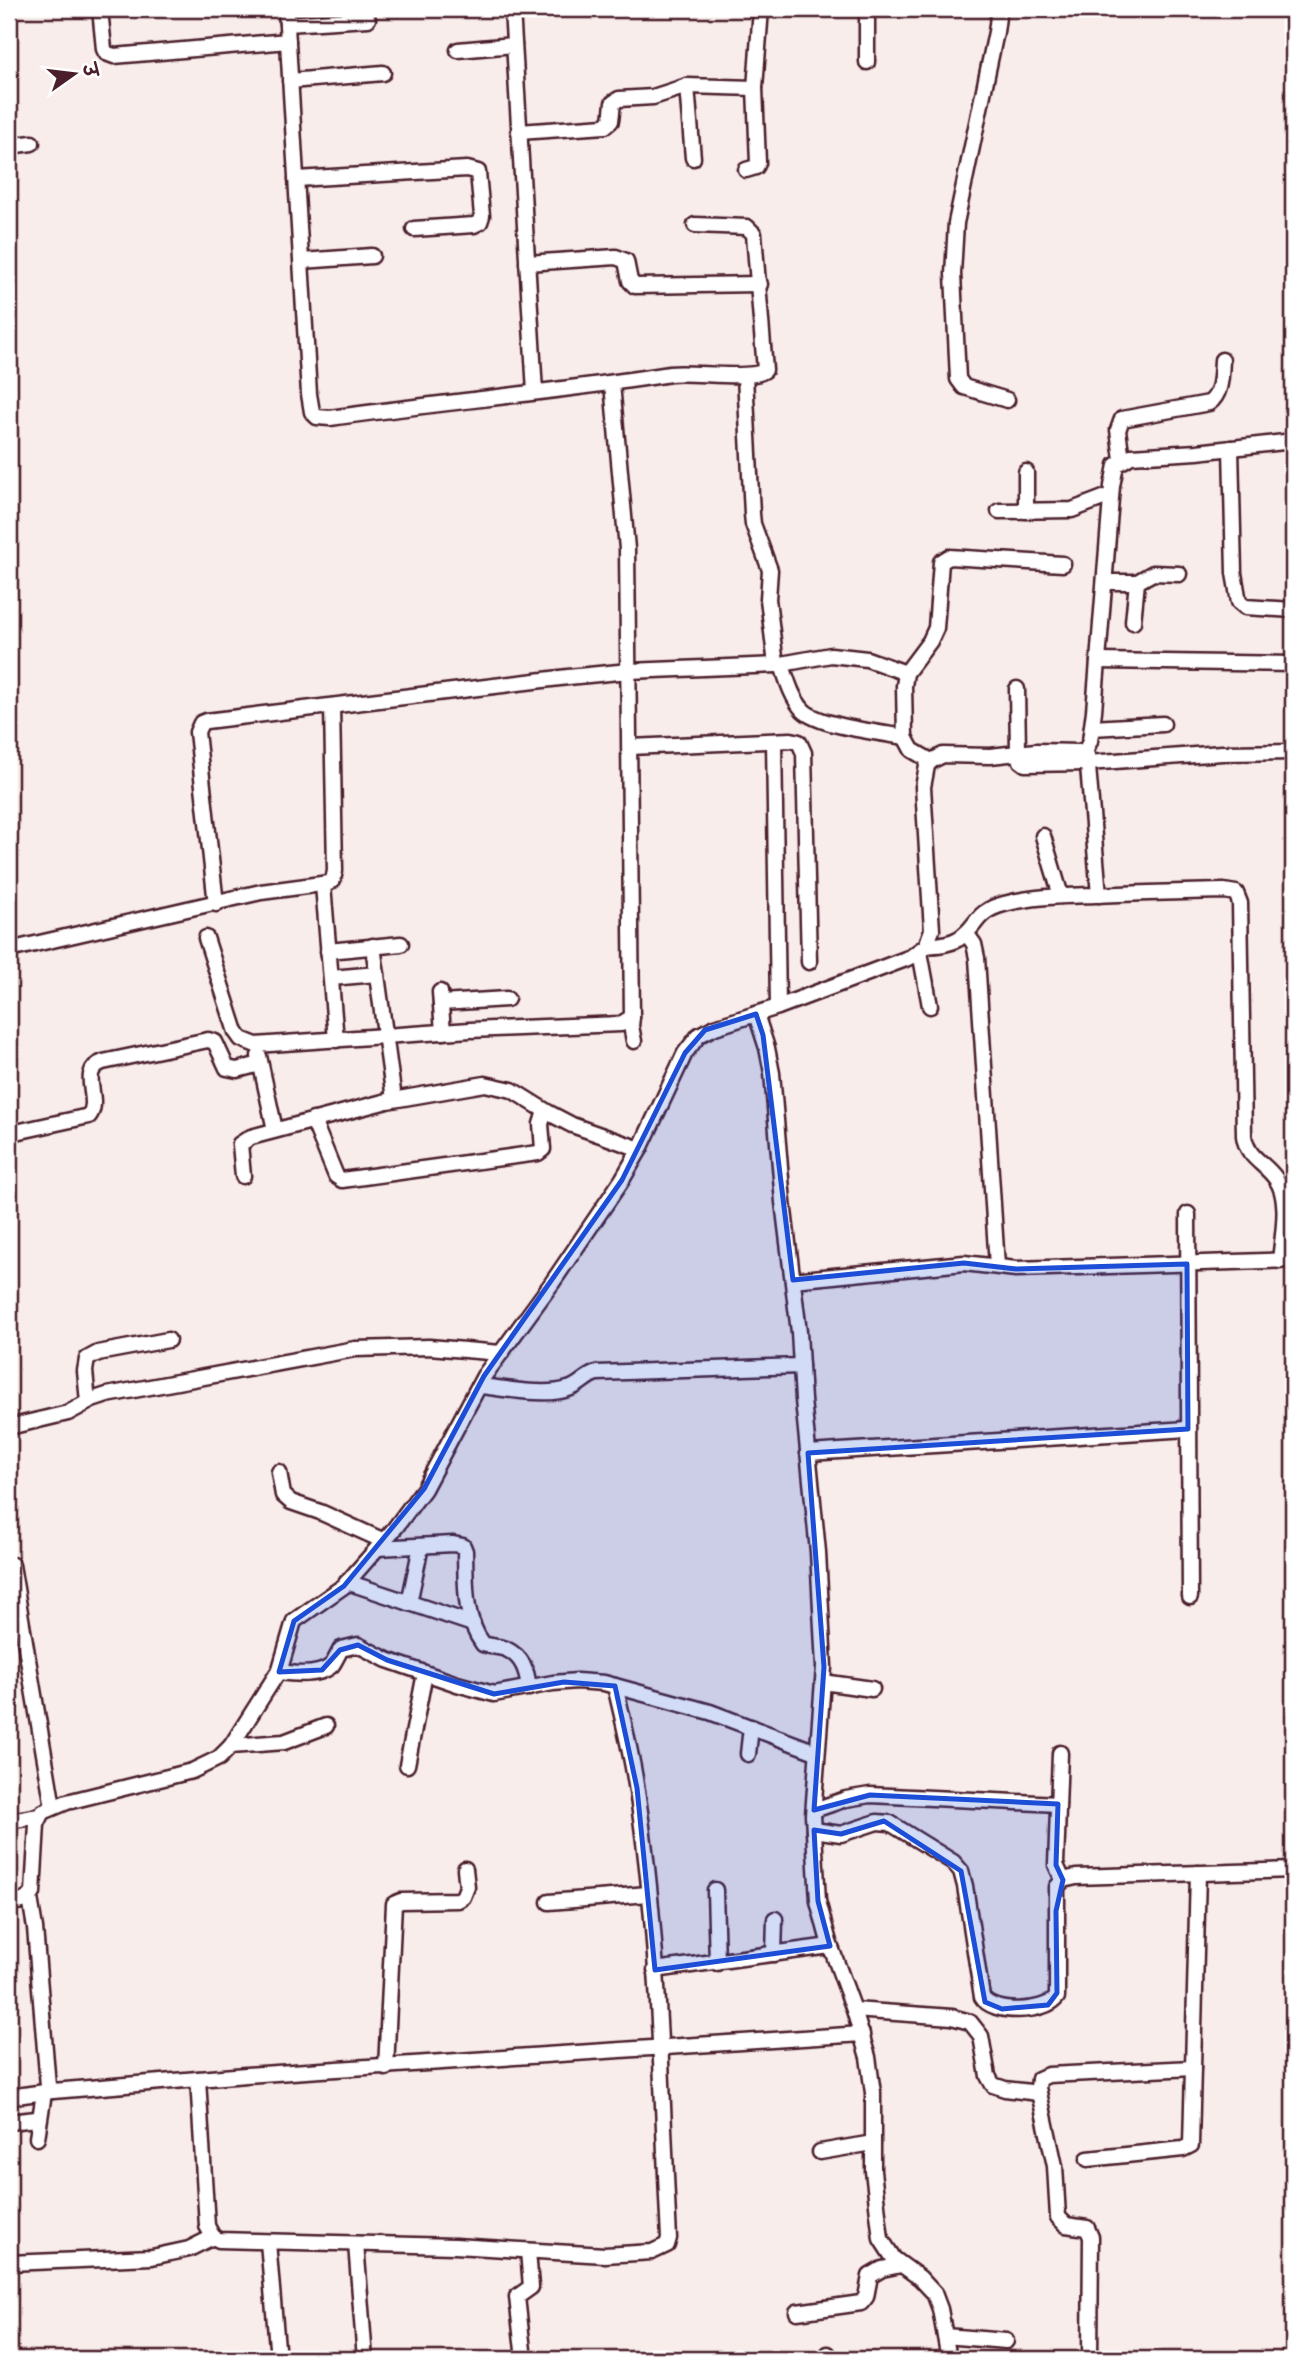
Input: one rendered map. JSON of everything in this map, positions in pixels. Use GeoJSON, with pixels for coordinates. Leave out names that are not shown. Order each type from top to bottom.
{"type":"FeatureCollection","features":[{"type":"Feature","properties":{"kind":"street"},"geometry":{"type":"LineString","coordinates":[[100,9],[104,49],[106,53],[114,56],[288,41]]}},
{"type":"Feature","properties":{"kind":"street"},"geometry":{"type":"LineString","coordinates":[[286,9],[310,402],[312,412],[317,417],[330,418],[685,373],[746,376],[760,374],[765,370],[760,284],[753,231],[743,226],[695,225]]}},
{"type":"Feature","properties":{"kind":"street"},"geometry":{"type":"LineString","coordinates":[[512,9],[535,392]]}},
{"type":"Feature","properties":{"kind":"street"},"geometry":{"type":"LineString","coordinates":[[746,170],[756,167],[758,163],[755,88],[761,9]]}},
{"type":"Feature","properties":{"kind":"street"},"geometry":{"type":"LineString","coordinates":[[867,9],[867,62]]}},
{"type":"Feature","properties":{"kind":"street"},"geometry":{"type":"LineString","coordinates":[[999,9],[958,210],[953,274],[958,379],[964,387],[1007,400]]}},
{"type":"Feature","properties":{"kind":"street"},"geometry":{"type":"LineString","coordinates":[[287,24],[368,19]]}},
{"type":"Feature","properties":{"kind":"street"},"geometry":{"type":"LineString","coordinates":[[458,50],[514,45]]}},
{"type":"Feature","properties":{"kind":"street"},"geometry":{"type":"LineString","coordinates":[[290,81],[383,73]]}},
{"type":"Feature","properties":{"kind":"street"},"geometry":{"type":"LineString","coordinates":[[519,132],[605,126],[611,121],[612,106],[616,100],[653,97],[687,86],[755,88]]}},
{"type":"Feature","properties":{"kind":"street"},"geometry":{"type":"LineString","coordinates":[[687,86],[693,158]]}},
{"type":"Feature","properties":{"kind":"street"},"geometry":{"type":"LineString","coordinates":[[9,146],[32,143]]}},
{"type":"Feature","properties":{"kind":"street"},"geometry":{"type":"LineString","coordinates":[[296,179],[467,169],[478,172],[482,216],[480,222],[474,225],[414,229]]}},
{"type":"Feature","properties":{"kind":"street"},"geometry":{"type":"LineString","coordinates":[[302,261],[372,256]]}},
{"type":"Feature","properties":{"kind":"street"},"geometry":{"type":"LineString","coordinates":[[527,263],[616,257],[626,261],[630,281],[635,286],[760,284]]}},
{"type":"Feature","properties":{"kind":"street"},"geometry":{"type":"LineString","coordinates":[[1122,459],[1118,430],[1122,419],[1209,403],[1214,400],[1217,392],[1222,360]]}},
{"type":"Feature","properties":{"kind":"street"},"geometry":{"type":"LineString","coordinates":[[746,376],[752,514],[770,570],[768,599],[779,665],[797,701],[807,714],[840,725],[905,737]]}},
{"type":"Feature","properties":{"kind":"street"},"geometry":{"type":"LineString","coordinates":[[612,384],[626,512],[631,1026],[634,1041]]}},
{"type":"Feature","properties":{"kind":"street"},"geometry":{"type":"LineString","coordinates":[[1099,895],[1087,757],[1092,728],[1113,472],[1122,459],[1131,456],[1293,440]]}},
{"type":"Feature","properties":{"kind":"street"},"geometry":{"type":"LineString","coordinates":[[1231,448],[1234,573],[1239,602],[1245,607],[1293,610]]}},
{"type":"Feature","properties":{"kind":"street"},"geometry":{"type":"LineString","coordinates":[[1026,472],[1026,511]]}},
{"type":"Feature","properties":{"kind":"street"},"geometry":{"type":"LineString","coordinates":[[999,511],[1072,510],[1111,495]]}},
{"type":"Feature","properties":{"kind":"street"},"geometry":{"type":"LineString","coordinates":[[931,761],[912,750],[905,737],[904,686],[906,673],[926,647],[936,628],[943,559],[949,557],[1063,564]]}},
{"type":"Feature","properties":{"kind":"street"},"geometry":{"type":"LineString","coordinates":[[1104,582],[1137,582],[1153,573],[1179,575]]}},
{"type":"Feature","properties":{"kind":"street"},"geometry":{"type":"LineString","coordinates":[[1133,622],[1137,582]]}},
{"type":"Feature","properties":{"kind":"street"},"geometry":{"type":"LineString","coordinates":[[216,904],[198,748],[198,727],[206,721],[629,671],[779,665],[813,657],[842,655],[867,659],[906,673]]}},
{"type":"Feature","properties":{"kind":"street"},"geometry":{"type":"LineString","coordinates":[[1098,661],[1293,664]]}},
{"type":"Feature","properties":{"kind":"street"},"geometry":{"type":"LineString","coordinates":[[1017,689],[1018,752]]}},
{"type":"Feature","properties":{"kind":"street"},"geometry":{"type":"LineString","coordinates":[[9,950],[261,892],[323,885],[333,880],[332,706]]}},
{"type":"Feature","properties":{"kind":"street"},"geometry":{"type":"LineString","coordinates":[[1092,728],[1163,724]]}},
{"type":"Feature","properties":{"kind":"street"},"geometry":{"type":"LineString","coordinates":[[630,747],[796,740],[802,746],[810,962]]}},
{"type":"Feature","properties":{"kind":"street"},"geometry":{"type":"LineString","coordinates":[[774,741],[778,1007]]}},
{"type":"Feature","properties":{"kind":"street"},"geometry":{"type":"LineString","coordinates":[[930,1006],[923,949],[930,940],[932,917],[923,787],[924,774],[931,761],[951,754],[990,756],[1018,752],[1082,752],[1087,757],[1293,752]]}},
{"type":"Feature","properties":{"kind":"street"},"geometry":{"type":"LineString","coordinates":[[1043,836],[1061,896]]}},
{"type":"Feature","properties":{"kind":"street"},"geometry":{"type":"LineString","coordinates":[[323,885],[335,1040]]}},
{"type":"Feature","properties":{"kind":"street"},"geometry":{"type":"LineString","coordinates":[[37,2138],[49,2092],[30,1898],[35,1884],[39,1816],[53,1807],[206,1766],[231,1746],[279,1672],[295,1620],[347,1583],[424,1489],[479,1385],[578,1247],[640,1149],[692,1043],[705,1031],[778,1007],[923,949],[952,942],[966,933],[981,914],[1021,900],[1061,896],[1224,891],[1236,893],[1239,897],[1244,1136],[1249,1154],[1274,1176],[1280,1188],[1287,1260],[1035,1269],[964,1263],[793,1280]]}},
{"type":"Feature","properties":{"kind":"street"},"geometry":{"type":"LineString","coordinates":[[966,933],[974,944],[977,958],[997,1266]]}},
{"type":"Feature","properties":{"kind":"street"},"geometry":{"type":"LineString","coordinates":[[206,938],[236,1032],[241,1039],[256,1045],[443,1032],[621,1024],[632,1017]]}},
{"type":"Feature","properties":{"kind":"street"},"geometry":{"type":"LineString","coordinates":[[328,950],[401,944]]}},
{"type":"Feature","properties":{"kind":"street"},"geometry":{"type":"LineString","coordinates":[[373,946],[394,1100]]}},
{"type":"Feature","properties":{"kind":"street"},"geometry":{"type":"LineString","coordinates":[[331,978],[377,974]]}},
{"type":"Feature","properties":{"kind":"street"},"geometry":{"type":"LineString","coordinates":[[443,1032],[441,998],[507,999]]}},
{"type":"Feature","properties":{"kind":"street"},"geometry":{"type":"LineString","coordinates":[[756,1014],[772,1073],[818,1552],[823,1682],[814,1810],[818,1900],[830,1946],[868,2057],[873,2093],[873,2143],[879,2231],[887,2250],[934,2293],[940,2309],[949,2359]]}},
{"type":"Feature","properties":{"kind":"street"},"geometry":{"type":"LineString","coordinates":[[9,1136],[16,1132],[89,1116],[93,1106],[91,1069],[103,1062],[208,1040],[215,1042],[227,1069],[237,1070],[260,1064]]}},
{"type":"Feature","properties":{"kind":"street"},"geometry":{"type":"LineString","coordinates":[[256,1045],[275,1130]]}},
{"type":"Feature","properties":{"kind":"street"},"geometry":{"type":"LineString","coordinates":[[243,1176],[240,1144],[251,1138],[394,1100],[485,1084],[512,1090],[572,1125],[640,1149]]}},
{"type":"Feature","properties":{"kind":"street"},"geometry":{"type":"LineString","coordinates":[[313,1120],[336,1176],[342,1180],[538,1153],[544,1149],[541,1124],[545,1111]]}},
{"type":"Feature","properties":{"kind":"street"},"geometry":{"type":"LineString","coordinates":[[1188,1214],[1190,1597]]}},
{"type":"Feature","properties":{"kind":"street"},"geometry":{"type":"LineString","coordinates":[[88,1402],[85,1371],[87,1359],[98,1353],[168,1340]]}},
{"type":"Feature","properties":{"kind":"street"},"geometry":{"type":"LineString","coordinates":[[9,1427],[68,1413],[107,1395],[355,1349],[429,1347],[501,1353]]}},
{"type":"Feature","properties":{"kind":"street"},"geometry":{"type":"LineString","coordinates":[[479,1385],[555,1392],[573,1387],[587,1376],[597,1373],[801,1366]]}},
{"type":"Feature","properties":{"kind":"street"},"geometry":{"type":"LineString","coordinates":[[808,1453],[1188,1429]]}},
{"type":"Feature","properties":{"kind":"street"},"geometry":{"type":"LineString","coordinates":[[279,1472],[283,1495],[291,1502],[320,1512],[381,1544],[460,1544],[465,1548],[467,1604],[473,1624],[483,1644],[508,1650],[524,1664],[529,1688]]}},
{"type":"Feature","properties":{"kind":"street"},"geometry":{"type":"LineString","coordinates":[[409,1603],[421,1546]]}},
{"type":"Feature","properties":{"kind":"street"},"geometry":{"type":"LineString","coordinates":[[12,1565],[53,1807]]}},
{"type":"Feature","properties":{"kind":"street"},"geometry":{"type":"LineString","coordinates":[[347,1583],[473,1624]]}},
{"type":"Feature","properties":{"kind":"street"},"geometry":{"type":"LineString","coordinates":[[279,1672],[300,1674],[322,1670],[332,1665],[341,1649],[353,1645],[425,1674],[494,1694],[577,1681],[615,1686],[710,1712],[816,1752]]}},
{"type":"Feature","properties":{"kind":"street"},"geometry":{"type":"LineString","coordinates":[[407,1765],[425,1674]]}},
{"type":"Feature","properties":{"kind":"street"},"geometry":{"type":"LineString","coordinates":[[823,1682],[872,1689]]}},
{"type":"Feature","properties":{"kind":"street"},"geometry":{"type":"LineString","coordinates":[[9,2263],[152,2257],[189,2249],[213,2237],[231,2241],[455,2246],[617,2254],[652,2252],[667,2245],[669,2238],[661,2047],[648,1894],[637,1788],[615,1686]]}},
{"type":"Feature","properties":{"kind":"street"},"geometry":{"type":"LineString","coordinates":[[231,1746],[284,1742],[326,1726]]}},
{"type":"Feature","properties":{"kind":"street"},"geometry":{"type":"LineString","coordinates":[[748,1755],[751,1727]]}},
{"type":"Feature","properties":{"kind":"street"},"geometry":{"type":"LineString","coordinates":[[1060,1753],[1056,1865],[1063,1880]]}},
{"type":"Feature","properties":{"kind":"street"},"geometry":{"type":"LineString","coordinates":[[814,1810],[846,1798],[870,1795],[1058,1804]]}},
{"type":"Feature","properties":{"kind":"street"},"geometry":{"type":"LineString","coordinates":[[9,1821],[39,1816]]}},
{"type":"Feature","properties":{"kind":"street"},"geometry":{"type":"LineString","coordinates":[[814,1830],[841,1834],[877,1822],[890,1823],[957,1866],[965,1886],[982,1997],[989,2006],[996,2008],[1044,2006],[1057,1997],[1057,1887],[1063,1880],[1076,1877],[1293,1870]]}},
{"type":"Feature","properties":{"kind":"street"},"geometry":{"type":"LineString","coordinates":[[386,2068],[394,1904],[401,1901],[458,1900],[466,1893],[465,1869]]}},
{"type":"Feature","properties":{"kind":"street"},"geometry":{"type":"LineString","coordinates":[[1088,2158],[1189,2147],[1198,1873]]}},
{"type":"Feature","properties":{"kind":"street"},"geometry":{"type":"LineString","coordinates":[[715,1890],[717,1963]]}},
{"type":"Feature","properties":{"kind":"street"},"geometry":{"type":"LineString","coordinates":[[549,1902],[648,1894]]}},
{"type":"Feature","properties":{"kind":"street"},"geometry":{"type":"LineString","coordinates":[[9,1903],[30,1898]]}},
{"type":"Feature","properties":{"kind":"street"},"geometry":{"type":"LineString","coordinates":[[774,1954],[775,1919]]}},
{"type":"Feature","properties":{"kind":"street"},"geometry":{"type":"LineString","coordinates":[[655,1970],[830,1946]]}},
{"type":"Feature","properties":{"kind":"street"},"geometry":{"type":"LineString","coordinates":[[854,2010],[952,2017],[970,2022],[981,2036],[988,2076],[993,2085],[1039,2093]]}},
{"type":"Feature","properties":{"kind":"street"},"geometry":{"type":"LineString","coordinates":[[9,2097],[198,2079],[862,2034]]}},
{"type":"Feature","properties":{"kind":"street"},"geometry":{"type":"LineString","coordinates":[[1090,2359],[1091,2237],[1087,2228],[1066,2225],[1058,2217],[1055,2166],[1039,2093],[1039,2080],[1048,2075],[1193,2068]]}},
{"type":"Feature","properties":{"kind":"street"},"geometry":{"type":"LineString","coordinates":[[198,2079],[207,2226],[213,2237]]}},
{"type":"Feature","properties":{"kind":"street"},"geometry":{"type":"LineString","coordinates":[[9,2122],[36,2119]]}},
{"type":"Feature","properties":{"kind":"street"},"geometry":{"type":"LineString","coordinates":[[820,2152],[873,2143]]}},
{"type":"Feature","properties":{"kind":"street"},"geometry":{"type":"LineString","coordinates":[[268,2242],[278,2359]]}},
{"type":"Feature","properties":{"kind":"street"},"geometry":{"type":"LineString","coordinates":[[356,2244],[365,2359]]}},
{"type":"Feature","properties":{"kind":"street"},"geometry":{"type":"LineString","coordinates":[[524,2359],[517,2297],[531,2287],[528,2251]]}},
{"type":"Feature","properties":{"kind":"street"},"geometry":{"type":"LineString","coordinates":[[797,2312],[861,2303],[866,2297],[870,2276],[882,2269],[901,2265]]}},
{"type":"Feature","properties":{"kind":"street"},"geometry":{"type":"LineString","coordinates":[[945,2336],[1006,2341]]}},
{"type":"Feature","properties":{"kind":"highlighted area"},"geometry":{"type":"Polygon","coordinates":[[[756,1014],[763,1035],[793,1280],[964,1263],[1016,1269],[1187,1264],[1188,1429],[808,1453],[824,1667],[814,1810],[870,1795],[1058,1804],[1056,1865],[1063,1880],[1056,1911],[1057,1993],[1048,2005],[1002,2009],[985,2002],[961,1871],[884,1821],[841,1834],[814,1830],[818,1901],[830,1946],[655,1970],[637,1788],[615,1686],[564,1682],[494,1694],[387,1660],[358,1645],[340,1650],[322,1670],[279,1672],[294,1621],[344,1586],[424,1489],[484,1376],[622,1180],[685,1053],[705,1030],[756,1014]]]}}]}
